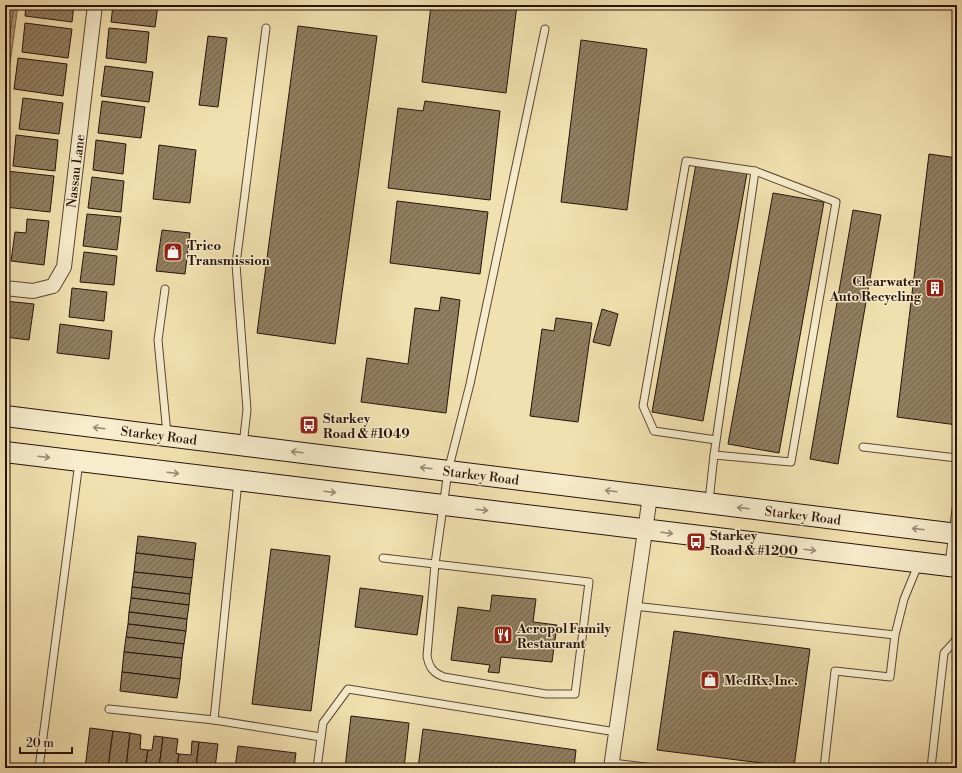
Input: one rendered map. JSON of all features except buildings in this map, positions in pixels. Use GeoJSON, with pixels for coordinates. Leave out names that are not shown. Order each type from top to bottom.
{"type":"FeatureCollection","features":[{"type":"Feature","properties":{"kind":"main road","name":"Starkey Road"},"geometry":{"type":"LineString","coordinates":[[5,416],[955,534]]}},
{"type":"Feature","properties":{"kind":"main road"},"geometry":{"type":"LineString","coordinates":[[5,452],[953,567]]}},
{"type":"Feature","properties":{"kind":"street","name":"Nassau Lane"},"geometry":{"type":"LineString","coordinates":[[5,288],[32,292],[53,286],[64,267],[95,5]]}},
{"type":"Feature","properties":{"kind":"street"},"geometry":{"type":"LineString","coordinates":[[611,765],[650,496]]}},
{"type":"Feature","properties":{"kind":"lane"},"geometry":{"type":"LineString","coordinates":[[243,446],[247,410],[236,264],[266,28]]}},
{"type":"Feature","properties":{"kind":"lane"},"geometry":{"type":"LineString","coordinates":[[383,558],[436,564],[589,582],[575,694],[546,694],[444,677],[438,675],[432,670],[428,664],[427,656],[436,564],[448,471],[470,384],[545,29]]}},
{"type":"Feature","properties":{"kind":"lane"},"geometry":{"type":"LineString","coordinates":[[714,455],[791,462],[836,202],[755,171],[686,161],[643,406],[654,431],[716,440]]}},
{"type":"Feature","properties":{"kind":"lane"},"geometry":{"type":"LineString","coordinates":[[708,503],[755,171]]}},
{"type":"Feature","properties":{"kind":"lane"},"geometry":{"type":"LineString","coordinates":[[165,289],[158,340],[168,436]]}},
{"type":"Feature","properties":{"kind":"lane"},"geometry":{"type":"LineString","coordinates":[[863,447],[957,458]]}},
{"type":"Feature","properties":{"kind":"lane"},"geometry":{"type":"LineString","coordinates":[[39,768],[79,461]]}},
{"type":"Feature","properties":{"kind":"lane"},"geometry":{"type":"LineString","coordinates":[[214,720],[238,481]]}},
{"type":"Feature","properties":{"kind":"lane"},"geometry":{"type":"LineString","coordinates":[[953,567],[957,502]]}},
{"type":"Feature","properties":{"kind":"lane"},"geometry":{"type":"LineString","coordinates":[[824,768],[835,671],[890,677],[895,635],[904,599],[918,563]]}},
{"type":"Feature","properties":{"kind":"lane"},"geometry":{"type":"LineString","coordinates":[[634,606],[895,635]]}},
{"type":"Feature","properties":{"kind":"lane"},"geometry":{"type":"LineString","coordinates":[[931,768],[944,653],[956,640],[957,627]]}},
{"type":"Feature","properties":{"kind":"lane"},"geometry":{"type":"LineString","coordinates":[[317,768],[323,723],[348,689],[616,732]]}},
{"type":"Feature","properties":{"kind":"lane"},"geometry":{"type":"LineString","coordinates":[[110,709],[214,720],[322,737]]}},
{"type":"Feature","properties":{"kind":"lane"},"geometry":{"type":"LineString","coordinates":[[611,765],[654,768]]}},
{"type":"Feature","properties":{"kind":"water"},"geometry":{"type":"Polygon","coordinates":[[[5,5],[18,5],[5,101],[5,5]]]}},
{"type":"Feature","properties":{"kind":"place","name":"Trico Transmission"},"geometry":{"type":"Point","coordinates":[173,252]}},
{"type":"Feature","properties":{"kind":"place","name":"Clearwater Auto Recycling"},"geometry":{"type":"Point","coordinates":[935,288]}},
{"type":"Feature","properties":{"kind":"place","name":"Starkey Road & #1049"},"geometry":{"type":"Point","coordinates":[309,425]}},
{"type":"Feature","properties":{"kind":"place","name":"Starkey Road & #1200"},"geometry":{"type":"Point","coordinates":[696,542]}},
{"type":"Feature","properties":{"kind":"place","name":"Acropol Family Restaurant"},"geometry":{"type":"Point","coordinates":[503,635]}},
{"type":"Feature","properties":{"kind":"place","name":"MedRx, Inc."},"geometry":{"type":"Point","coordinates":[710,680]}}]}
